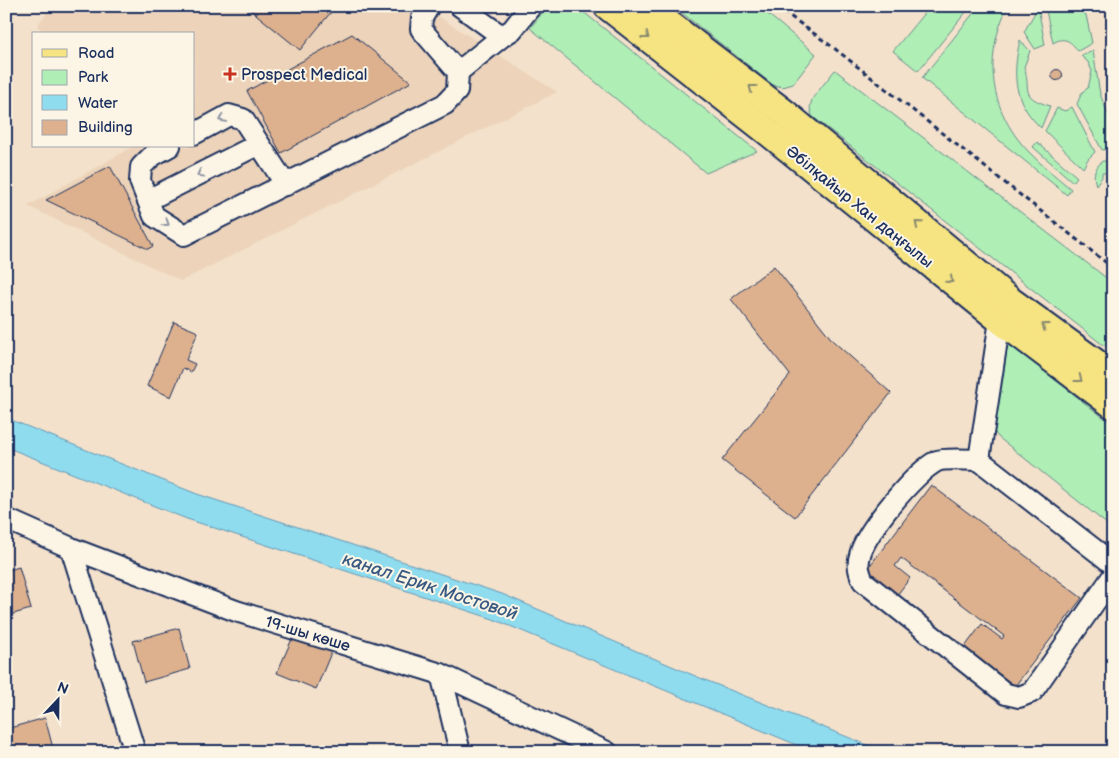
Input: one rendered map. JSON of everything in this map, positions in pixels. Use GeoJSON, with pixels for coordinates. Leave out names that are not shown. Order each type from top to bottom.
{"type":"FeatureCollection","features":[{"type":"Feature","properties":{"kind":"main road","name":"Әбілқайыр Хан даңғылы"},"geometry":{"type":"LineString","coordinates":[[646,6],[1000,320],[1110,391]]}},
{"type":"Feature","properties":{"kind":"main road","name":"Әбілқайыр Хан даңғылы"},"geometry":{"type":"LineString","coordinates":[[617,9],[777,123],[1010,301],[1110,391]]}},
{"type":"Feature","properties":{"kind":"street"},"geometry":{"type":"LineString","coordinates":[[166,148],[152,156],[141,168],[140,181],[154,216],[184,235],[445,104],[457,91],[458,72],[421,29],[422,18],[428,6]]}},
{"type":"Feature","properties":{"kind":"street"},"geometry":{"type":"LineString","coordinates":[[460,6],[496,32],[504,35]]}},
{"type":"Feature","properties":{"kind":"street"},"geometry":{"type":"LineString","coordinates":[[458,72],[512,30],[531,6]]}},
{"type":"Feature","properties":{"kind":"street"},"geometry":{"type":"LineString","coordinates":[[195,133],[228,115],[243,119],[286,185]]}},
{"type":"Feature","properties":{"kind":"street"},"geometry":{"type":"LineString","coordinates":[[148,200],[258,144]]}},
{"type":"Feature","properties":{"kind":"street"},"geometry":{"type":"LineString","coordinates":[[980,460],[1000,320]]}},
{"type":"Feature","properties":{"kind":"street"},"geometry":{"type":"LineString","coordinates":[[1113,564],[980,460],[938,461],[908,484],[867,537],[860,555],[858,570],[864,581],[1006,694],[1019,697],[1032,692],[1113,576]]}},
{"type":"Feature","properties":{"kind":"street","name":"19-шы көше"},"geometry":{"type":"LineString","coordinates":[[6,520],[71,548],[236,611],[441,674],[607,752]]}},
{"type":"Feature","properties":{"kind":"street"},"geometry":{"type":"LineString","coordinates":[[71,548],[135,752]]}},
{"type":"Feature","properties":{"kind":"street"},"geometry":{"type":"LineString","coordinates":[[441,674],[460,752]]}},
{"type":"Feature","properties":{"kind":"path"},"geometry":{"type":"LineString","coordinates":[[776,6],[834,48],[1113,268]]}},
{"type":"Feature","properties":{"kind":"shaded area"},"geometry":{"type":"Polygon","coordinates":[[[52,6],[422,6],[557,92],[181,281],[28,206],[130,148],[195,148],[195,32],[44,32],[37,26],[52,6]]]}},
{"type":"Feature","properties":{"kind":"green space"},"geometry":{"type":"Polygon","coordinates":[[[548,6],[576,6],[757,151],[706,173],[530,28],[548,6]]]}},
{"type":"Feature","properties":{"kind":"green space"},"geometry":{"type":"Polygon","coordinates":[[[673,6],[758,6],[816,54],[793,84],[783,87],[773,85],[673,6]]]}},
{"type":"Feature","properties":{"kind":"green space"},"geometry":{"type":"Polygon","coordinates":[[[930,6],[971,6],[918,71],[893,51],[930,6]]]}},
{"type":"Feature","properties":{"kind":"green space"},"geometry":{"type":"Polygon","coordinates":[[[979,6],[1008,6],[995,44],[993,63],[998,101],[1015,135],[1028,151],[1071,189],[1067,195],[922,78],[979,6]]]}},
{"type":"Feature","properties":{"kind":"green space"},"geometry":{"type":"Polygon","coordinates":[[[1045,6],[1076,6],[1086,15],[1092,43],[1078,51],[1073,45],[1064,40],[1053,43],[1045,6]]]}},
{"type":"Feature","properties":{"kind":"green space"},"geometry":{"type":"Polygon","coordinates":[[[1038,7],[1045,45],[1035,49],[1024,32],[1038,7]]]}},
{"type":"Feature","properties":{"kind":"green space"},"geometry":{"type":"Polygon","coordinates":[[[1020,40],[1030,51],[1024,67],[1028,91],[1034,99],[1050,106],[1041,128],[1025,108],[1017,87],[1016,65],[1020,40]]]}},
{"type":"Feature","properties":{"kind":"green space"},"geometry":{"type":"Polygon","coordinates":[[[1093,51],[1100,94],[1113,126],[1113,148],[1102,150],[1077,104],[1082,92],[1088,88],[1092,71],[1088,62],[1081,56],[1093,51]]]}},
{"type":"Feature","properties":{"kind":"green space"},"geometry":{"type":"Polygon","coordinates":[[[835,70],[1113,283],[1113,347],[1103,345],[812,116],[810,108],[812,99],[835,70]]]}},
{"type":"Feature","properties":{"kind":"green space"},"geometry":{"type":"Polygon","coordinates":[[[1072,107],[1095,152],[1083,168],[1045,131],[1057,108],[1065,111],[1072,107]]]}},
{"type":"Feature","properties":{"kind":"green space"},"geometry":{"type":"Polygon","coordinates":[[[1037,142],[1077,177],[1073,182],[1033,147],[1037,142]]]}},
{"type":"Feature","properties":{"kind":"green space"},"geometry":{"type":"Polygon","coordinates":[[[1102,161],[1113,161],[1113,172],[1109,170],[1107,173],[1102,173],[1102,177],[1096,185],[1095,172],[1102,161]]]}},
{"type":"Feature","properties":{"kind":"green space"},"geometry":{"type":"Polygon","coordinates":[[[1007,342],[1113,425],[1113,529],[998,437],[993,430],[1007,342]]]}},
{"type":"Feature","properties":{"kind":"water","name":"канал Ерик Мостовой"},"geometry":{"type":"Polygon","coordinates":[[[6,418],[197,494],[502,594],[700,678],[885,752],[814,752],[493,619],[187,519],[6,447],[6,418]]]}},
{"type":"Feature","properties":{"kind":"building"},"geometry":{"type":"Polygon","coordinates":[[[246,6],[323,6],[331,12],[300,50],[246,6]]]}},
{"type":"Feature","properties":{"kind":"building"},"geometry":{"type":"Polygon","coordinates":[[[352,34],[411,82],[281,153],[247,91],[352,34]]]}},
{"type":"Feature","properties":{"kind":"building"},"geometry":{"type":"Polygon","coordinates":[[[1057,69],[1063,75],[1057,81],[1051,75],[1057,69]]]}},
{"type":"Feature","properties":{"kind":"building"},"geometry":{"type":"Polygon","coordinates":[[[110,166],[153,246],[148,249],[46,200],[110,166]]]}},
{"type":"Feature","properties":{"kind":"building"},"geometry":{"type":"Polygon","coordinates":[[[774,266],[833,341],[891,393],[795,517],[722,460],[790,375],[731,299],[774,266]]]}},
{"type":"Feature","properties":{"kind":"building"},"geometry":{"type":"Polygon","coordinates":[[[174,322],[198,332],[186,360],[195,364],[191,372],[183,368],[171,397],[147,386],[174,322]]]}},
{"type":"Feature","properties":{"kind":"building"},"geometry":{"type":"Polygon","coordinates":[[[931,485],[1082,598],[1015,686],[964,648],[982,624],[1002,639],[1004,636],[901,558],[895,566],[910,578],[897,595],[865,572],[931,485]]]}},
{"type":"Feature","properties":{"kind":"building"},"geometry":{"type":"Polygon","coordinates":[[[19,567],[31,609],[6,616],[6,571],[19,567]]]}},
{"type":"Feature","properties":{"kind":"building"},"geometry":{"type":"Polygon","coordinates":[[[179,628],[190,669],[144,682],[133,641],[179,628]]]}},
{"type":"Feature","properties":{"kind":"building"},"geometry":{"type":"Polygon","coordinates":[[[295,632],[333,648],[316,689],[277,673],[295,632]]]}},
{"type":"Feature","properties":{"kind":"building"},"geometry":{"type":"Polygon","coordinates":[[[45,718],[54,752],[6,752],[6,729],[45,718]]]}},
{"type":"Feature","properties":{"kind":"place","name":"Prospect Medical"},"geometry":{"type":"Point","coordinates":[230,74]}}]}
